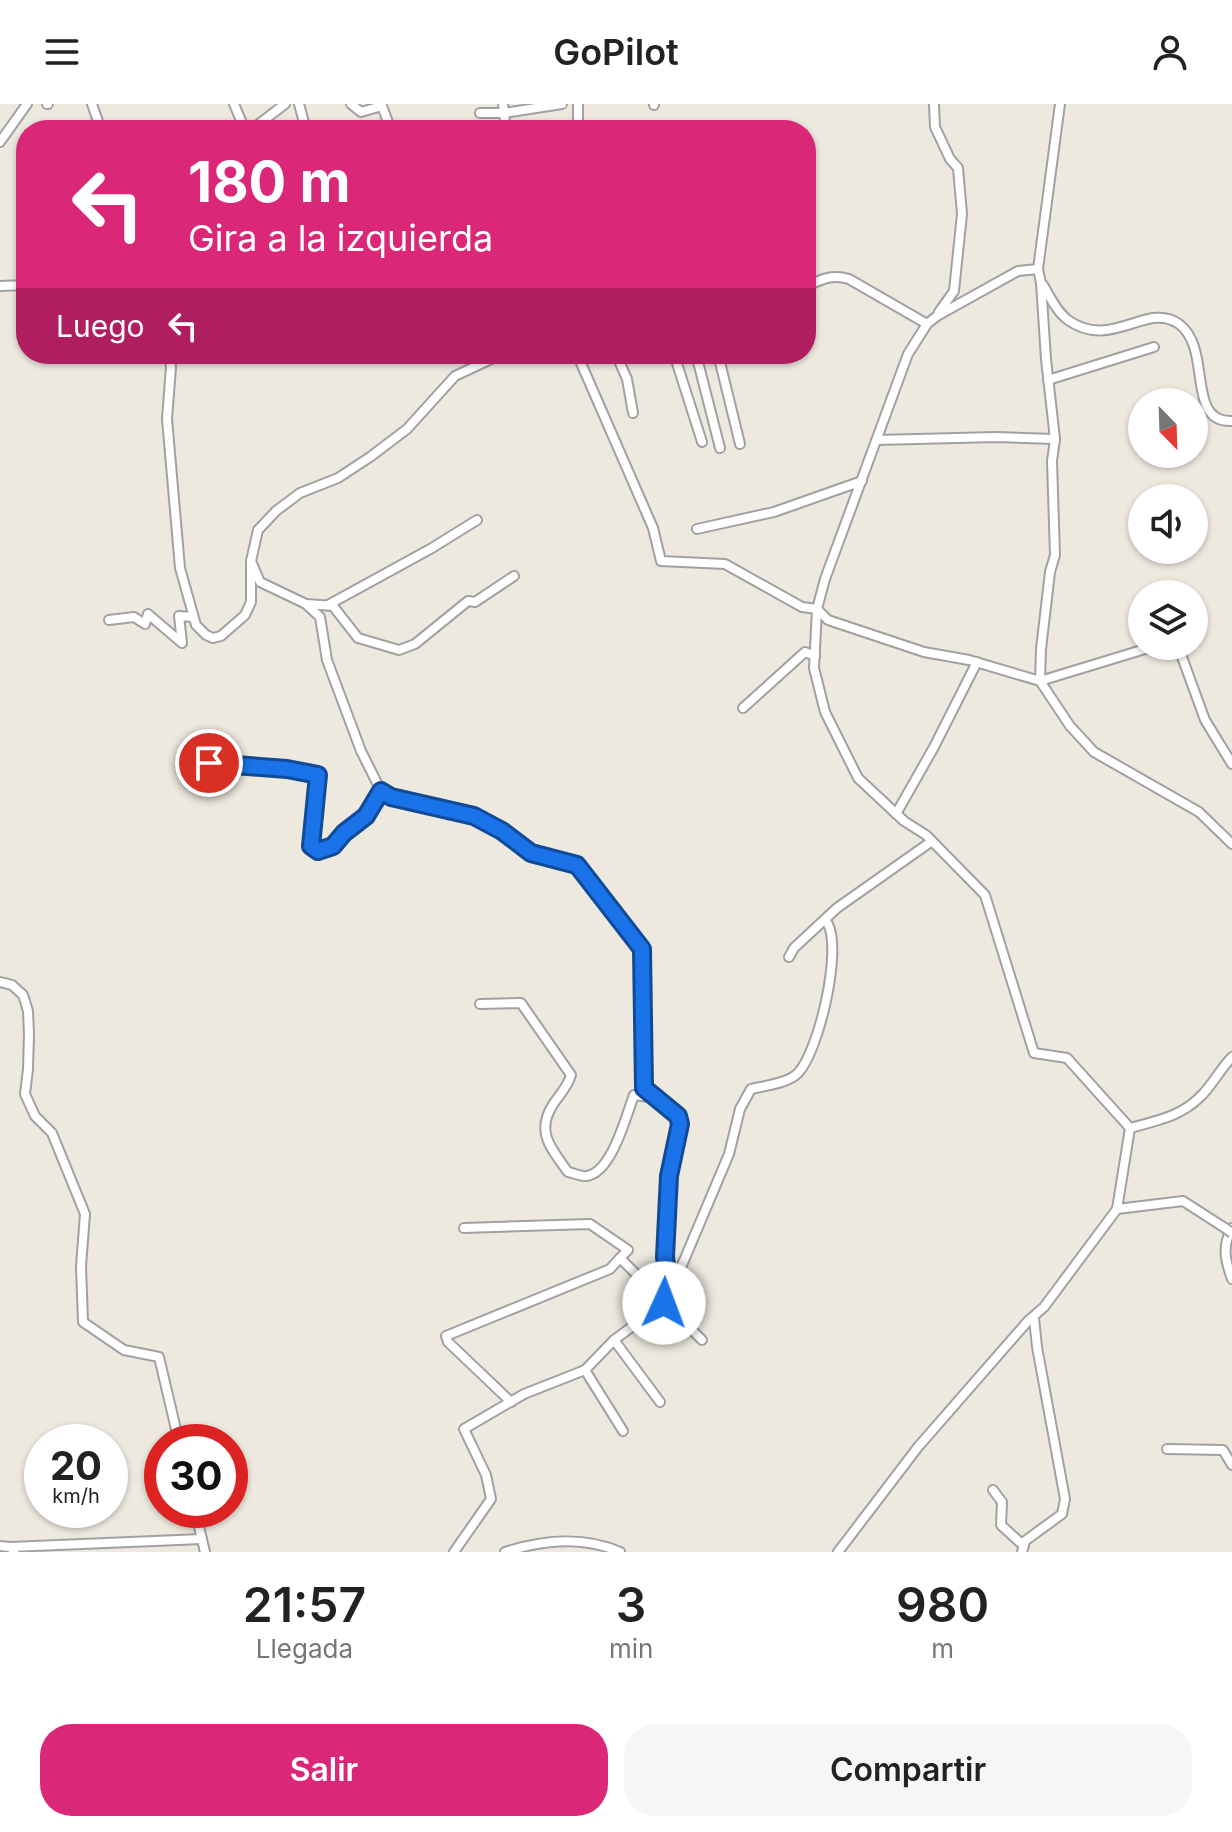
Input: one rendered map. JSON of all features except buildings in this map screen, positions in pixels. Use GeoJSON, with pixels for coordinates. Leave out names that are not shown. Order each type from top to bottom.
{"type":"FeatureCollection","features":[{"type":"Feature","properties":{"kind":"street"},"geometry":{"type":"LineString","coordinates":[[0,142],[27,104]]}},
{"type":"Feature","properties":{"kind":"street"},"geometry":{"type":"LineString","coordinates":[[225,104],[235,106]]}},
{"type":"Feature","properties":{"kind":"street"},"geometry":{"type":"LineString","coordinates":[[262,120],[285,104]]}},
{"type":"Feature","properties":{"kind":"street"},"geometry":{"type":"LineString","coordinates":[[351,104],[361,112],[382,106],[387,120]]}},
{"type":"Feature","properties":{"kind":"street"},"geometry":{"type":"LineString","coordinates":[[486,104],[480,113],[562,104]]}},
{"type":"Feature","properties":{"kind":"street"},"geometry":{"type":"LineString","coordinates":[[934,104],[935,127],[950,159],[958,168],[962,214],[954,291],[937,316]]}},
{"type":"Feature","properties":{"kind":"street"},"geometry":{"type":"LineString","coordinates":[[1060,104],[1038,269],[1055,439],[1052,461],[1055,555],[1050,572],[1040,681],[1070,726],[1094,752],[1199,812],[1232,844]]}},
{"type":"Feature","properties":{"kind":"street"},"geometry":{"type":"LineString","coordinates":[[1038,269],[1018,271],[937,316],[927,324],[908,354],[825,579],[817,609],[814,668],[825,712],[858,778],[896,814],[932,841],[985,895],[1034,1053],[1067,1058],[1130,1128]]}},
{"type":"Feature","properties":{"kind":"street"},"geometry":{"type":"LineString","coordinates":[[816,282],[839,276],[849,279],[927,324]]}},
{"type":"Feature","properties":{"kind":"street"},"geometry":{"type":"LineString","coordinates":[[1041,283],[1069,320],[1091,330],[1107,332],[1149,318],[1163,318],[1179,324],[1193,341],[1199,357],[1204,403],[1211,417],[1220,422],[1232,421]]}},
{"type":"Feature","properties":{"kind":"street"},"geometry":{"type":"LineString","coordinates":[[1048,380],[1154,347]]}},
{"type":"Feature","properties":{"kind":"street"},"geometry":{"type":"LineString","coordinates":[[171,364],[167,419],[180,568],[193,617],[206,635],[213,638],[221,636],[245,615],[251,602],[251,561],[258,530],[276,511],[300,493],[338,478],[370,457],[407,429],[455,376],[481,364]]}},
{"type":"Feature","properties":{"kind":"street"},"geometry":{"type":"LineString","coordinates":[[581,364],[653,528],[660,560],[725,564],[802,607],[817,609],[828,620],[924,652],[977,662],[1040,681],[1128,654]]}},
{"type":"Feature","properties":{"kind":"street"},"geometry":{"type":"LineString","coordinates":[[620,364],[627,379],[633,413]]}},
{"type":"Feature","properties":{"kind":"street"},"geometry":{"type":"LineString","coordinates":[[677,364],[702,442]]}},
{"type":"Feature","properties":{"kind":"street"},"geometry":{"type":"LineString","coordinates":[[699,364],[720,448]]}},
{"type":"Feature","properties":{"kind":"street"},"geometry":{"type":"LineString","coordinates":[[720,364],[740,444]]}},
{"type":"Feature","properties":{"kind":"street"},"geometry":{"type":"LineString","coordinates":[[877,440],[1055,439]]}},
{"type":"Feature","properties":{"kind":"street"},"geometry":{"type":"LineString","coordinates":[[697,529],[774,512],[862,481]]}},
{"type":"Feature","properties":{"kind":"street"},"geometry":{"type":"LineString","coordinates":[[327,605],[477,520]]}},
{"type":"Feature","properties":{"kind":"street"},"geometry":{"type":"LineString","coordinates":[[251,561],[260,582],[306,604],[320,617],[327,660],[336,686],[371,774],[381,791],[391,797],[474,816],[502,831],[531,853],[577,865],[642,949],[644,1088],[678,1116],[680,1124],[669,1176],[665,1257],[668,1282],[664,1303]]}},
{"type":"Feature","properties":{"kind":"street"},"geometry":{"type":"LineString","coordinates":[[306,604],[333,606],[358,638],[399,650],[415,644],[468,601],[475,602],[514,576]]}},
{"type":"Feature","properties":{"kind":"street"},"geometry":{"type":"LineString","coordinates":[[109,620],[134,617],[145,624],[148,614],[182,643],[179,616],[193,617]]}},
{"type":"Feature","properties":{"kind":"street"},"geometry":{"type":"LineString","coordinates":[[743,708],[805,652],[815,656]]}},
{"type":"Feature","properties":{"kind":"street"},"geometry":{"type":"LineString","coordinates":[[1183,660],[1205,720],[1232,764]]}},
{"type":"Feature","properties":{"kind":"street"},"geometry":{"type":"LineString","coordinates":[[896,814],[977,662]]}},
{"type":"Feature","properties":{"kind":"street"},"geometry":{"type":"LineString","coordinates":[[185,762],[287,769],[318,775],[311,846],[318,851],[333,846],[366,816],[381,791]]}},
{"type":"Feature","properties":{"kind":"street"},"geometry":{"type":"LineString","coordinates":[[789,957],[794,948],[837,908],[932,841]]}},
{"type":"Feature","properties":{"kind":"street"},"geometry":{"type":"LineString","coordinates":[[454,1552],[491,1499],[486,1475],[464,1429],[511,1402],[585,1370],[614,1340],[664,1303],[729,1154],[740,1109],[751,1089],[790,1079],[799,1073],[814,1048],[821,1027],[832,955],[832,933],[828,924]]}},
{"type":"Feature","properties":{"kind":"street"},"geometry":{"type":"LineString","coordinates":[[0,982],[12,985],[23,995],[28,1011],[29,1034],[25,1094],[35,1116],[52,1133],[85,1214],[81,1266],[83,1322],[124,1350],[159,1357],[175,1424]]}},
{"type":"Feature","properties":{"kind":"street"},"geometry":{"type":"LineString","coordinates":[[480,1004],[521,1003],[571,1075],[569,1083],[545,1117],[544,1125],[544,1133],[568,1172],[585,1177],[599,1171],[614,1149],[634,1095],[656,1098]]}},
{"type":"Feature","properties":{"kind":"street"},"geometry":{"type":"LineString","coordinates":[[1130,1128],[1177,1115],[1201,1096],[1232,1057]]}},
{"type":"Feature","properties":{"kind":"street"},"geometry":{"type":"LineString","coordinates":[[838,1552],[918,1447],[1028,1321],[1034,1318],[1117,1209],[1130,1128]]}},
{"type":"Feature","properties":{"kind":"street"},"geometry":{"type":"LineString","coordinates":[[1117,1209],[1183,1201],[1230,1230],[1225,1256],[1232,1279]]}},
{"type":"Feature","properties":{"kind":"street"},"geometry":{"type":"LineString","coordinates":[[464,1228],[590,1224],[628,1250],[610,1269],[446,1336],[448,1342],[511,1402]]}},
{"type":"Feature","properties":{"kind":"street"},"geometry":{"type":"LineString","coordinates":[[620,1258],[702,1340]]}},
{"type":"Feature","properties":{"kind":"street"},"geometry":{"type":"LineString","coordinates":[[1023,1549],[1025,1541],[1062,1514],[1065,1499],[1034,1318]]}},
{"type":"Feature","properties":{"kind":"street"},"geometry":{"type":"LineString","coordinates":[[614,1340],[660,1402]]}},
{"type":"Feature","properties":{"kind":"street"},"geometry":{"type":"LineString","coordinates":[[585,1370],[623,1431]]}},
{"type":"Feature","properties":{"kind":"street"},"geometry":{"type":"LineString","coordinates":[[1167,1449],[1223,1450],[1232,1465]]}},
{"type":"Feature","properties":{"kind":"street"},"geometry":{"type":"LineString","coordinates":[[993,1490],[1002,1502],[1001,1525],[1023,1549]]}},
{"type":"Feature","properties":{"kind":"street"},"geometry":{"type":"LineString","coordinates":[[199,1528],[205,1552]]}},
{"type":"Feature","properties":{"kind":"street"},"geometry":{"type":"LineString","coordinates":[[0,1546],[12,1550],[202,1539]]}},
{"type":"Feature","properties":{"kind":"street"},"geometry":{"type":"LineString","coordinates":[[505,1552],[521,1547],[576,1541],[600,1544],[620,1552]]}},
{"type":"Feature","properties":{"kind":"route"},"geometry":{"type":"LineString","coordinates":[[209,763],[287,769],[318,775],[311,846],[318,851],[333,846],[366,816],[381,791],[391,797],[474,816],[502,831],[531,853],[577,865],[642,949],[644,1088],[678,1116],[680,1124],[669,1176],[665,1257],[668,1282],[664,1303]]}}]}
